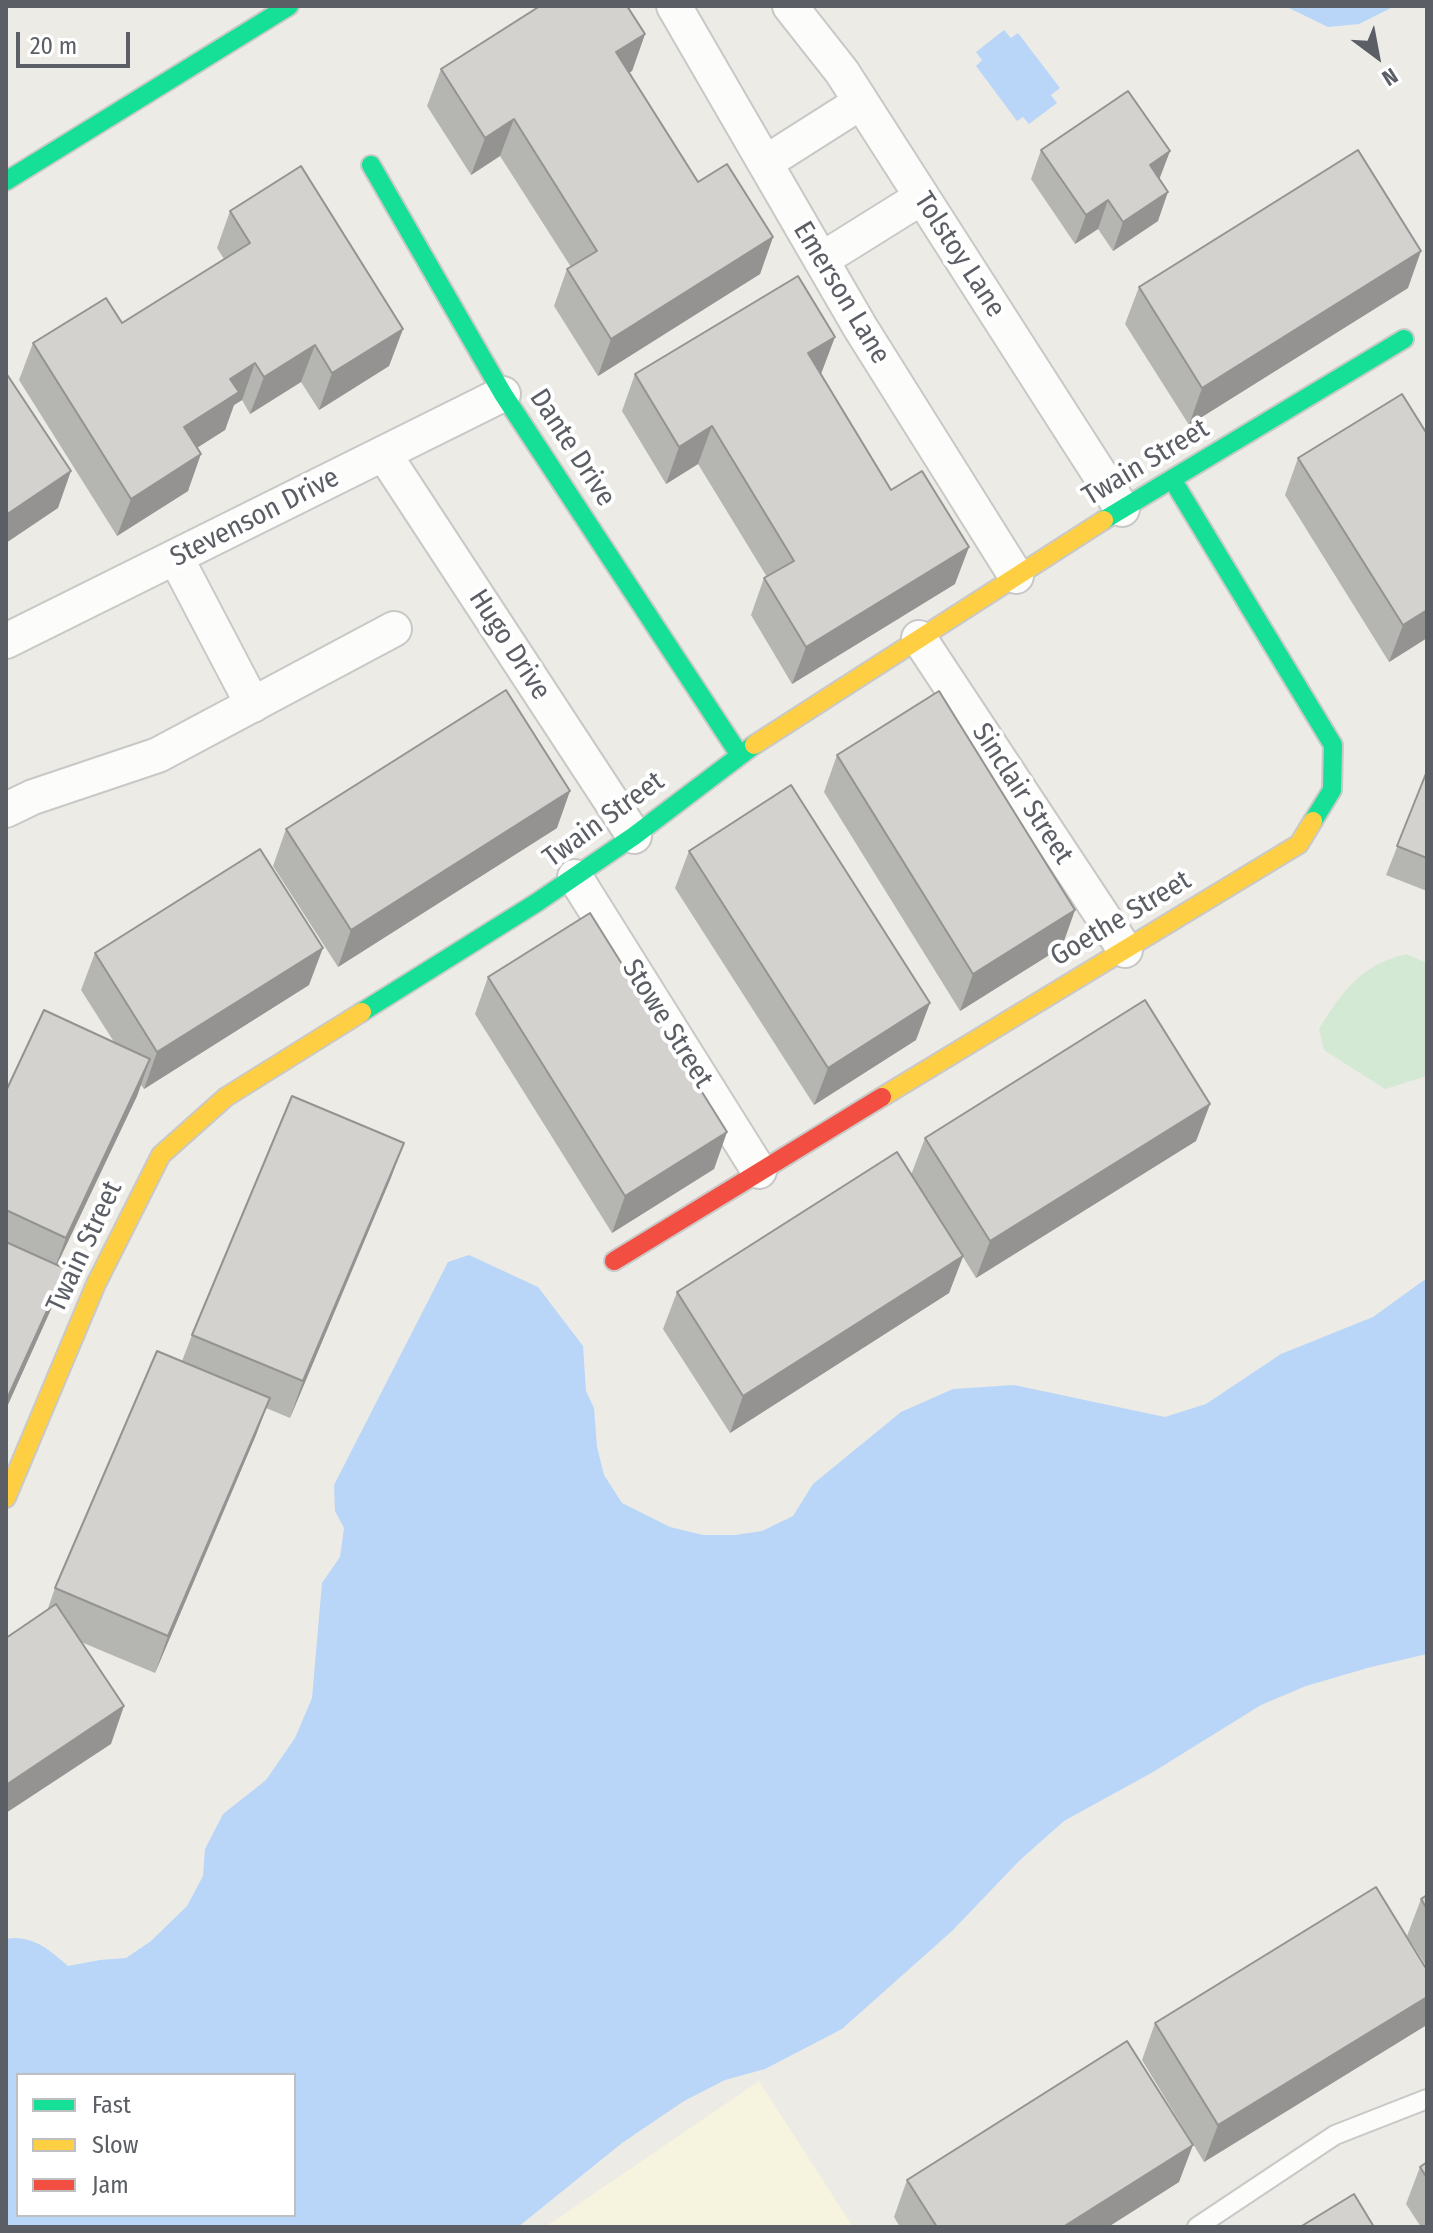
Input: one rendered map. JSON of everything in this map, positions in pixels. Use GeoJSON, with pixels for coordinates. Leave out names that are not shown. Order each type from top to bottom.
{"type":"FeatureCollection","features":[{"type":"Feature","properties":{"kind":"street"},"geometry":{"type":"LineString","coordinates":[[6,181],[289,6]]}},
{"type":"Feature","properties":{"kind":"street","name":"Emerson Lane"},"geometry":{"type":"LineString","coordinates":[[674,6],[860,327],[1016,576]]}},
{"type":"Feature","properties":{"kind":"street","name":"Tolstoy Lane"},"geometry":{"type":"LineString","coordinates":[[790,6],[842,72],[1122,509]]}},
{"type":"Feature","properties":{"kind":"street"},"geometry":{"type":"LineString","coordinates":[[765,163],[861,102]]}},
{"type":"Feature","properties":{"kind":"street","name":"Dante Drive"},"geometry":{"type":"LineString","coordinates":[[371,165],[503,394],[739,754]]}},
{"type":"Feature","properties":{"kind":"street"},"geometry":{"type":"LineString","coordinates":[[821,260],[922,197]]}},
{"type":"Feature","properties":{"kind":"street","name":"Twain Street"},"geometry":{"type":"LineString","coordinates":[[6,1498],[96,1284],[161,1155],[226,1097],[575,877],[634,836],[739,754],[919,638],[1122,509],[1404,339]]}},
{"type":"Feature","properties":{"kind":"street","name":"Stevenson Drive"},"geometry":{"type":"LineString","coordinates":[[6,641],[503,394]]}},
{"type":"Feature","properties":{"kind":"street","name":"Hugo Drive"},"geometry":{"type":"LineString","coordinates":[[384,454],[634,836]]}},
{"type":"Feature","properties":{"kind":"street","name":"Goethe Street"},"geometry":{"type":"LineString","coordinates":[[614,1261],[1299,844],[1332,790],[1333,745],[1172,479]]}},
{"type":"Feature","properties":{"kind":"street"},"geometry":{"type":"LineString","coordinates":[[176,558],[253,705]]}},
{"type":"Feature","properties":{"kind":"street"},"geometry":{"type":"LineString","coordinates":[[6,810],[33,797],[158,755],[394,629]]}},
{"type":"Feature","properties":{"kind":"street","name":"Sinclair Street"},"geometry":{"type":"LineString","coordinates":[[919,638],[1125,950]]}},
{"type":"Feature","properties":{"kind":"street","name":"Stowe Street"},"geometry":{"type":"LineString","coordinates":[[575,877],[759,1171]]}},
{"type":"Feature","properties":{"kind":"lane"},"geometry":{"type":"LineString","coordinates":[[1197,2227],[1335,2135],[1427,2099]]}},
{"type":"Feature","properties":{"kind":"shaded area"},"geometry":{"type":"Polygon","coordinates":[[[759,2081],[853,2227],[545,2227],[759,2081]]]}},
{"type":"Feature","properties":{"kind":"green space"},"geometry":{"type":"Polygon","coordinates":[[[1406,954],[1427,963],[1427,1076],[1385,1089],[1324,1050],[1319,1029],[1354,981],[1377,965],[1406,954]]]}},
{"type":"Feature","properties":{"kind":"water"},"geometry":{"type":"Polygon","coordinates":[[[1285,6],[1395,6],[1359,24],[1328,27],[1285,6]]]}},
{"type":"Feature","properties":{"kind":"water"},"geometry":{"type":"Polygon","coordinates":[[[1004,30],[1011,38],[1018,33],[1060,88],[1051,95],[1057,103],[1029,124],[1023,117],[1017,121],[976,66],[982,60],[976,52],[1004,30]]]}},
{"type":"Feature","properties":{"kind":"water"},"geometry":{"type":"Polygon","coordinates":[[[469,1255],[538,1287],[583,1346],[586,1391],[594,1408],[597,1447],[604,1475],[622,1503],[670,1527],[703,1535],[762,1531],[793,1516],[813,1484],[901,1412],[953,1389],[1014,1385],[1165,1417],[1206,1404],[1281,1354],[1373,1317],[1427,1278],[1427,1654],[1306,1686],[1261,1705],[1153,1772],[1064,1821],[1020,1860],[952,1931],[842,2029],[765,2069],[725,2080],[684,2101],[622,2143],[518,2227],[6,2227],[6,1939],[32,1941],[68,1966],[126,1958],[151,1941],[187,1906],[203,1876],[205,1849],[223,1814],[266,1780],[295,1738],[312,1698],[322,1583],[340,1557],[344,1528],[335,1511],[334,1485],[448,1262],[469,1255]]]}},
{"type":"Feature","properties":{"kind":"building"},"geometry":{"type":"Polygon","coordinates":[[[540,6],[627,6],[645,34],[616,52],[698,182],[727,164],[773,237],[611,339],[567,269],[597,251],[514,119],[485,138],[441,69],[540,6]]]}},
{"type":"Feature","properties":{"kind":"building"},"geometry":{"type":"Polygon","coordinates":[[[1128,91],[1170,151],[1150,165],[1168,192],[1123,222],[1108,200],[1086,215],[1041,150],[1128,91]]]}},
{"type":"Feature","properties":{"kind":"building"},"geometry":{"type":"Polygon","coordinates":[[[1358,150],[1421,251],[1202,388],[1139,287],[1358,150]]]}},
{"type":"Feature","properties":{"kind":"building"},"geometry":{"type":"Polygon","coordinates":[[[301,166],[403,329],[332,373],[315,345],[264,377],[255,363],[230,379],[239,392],[184,427],[201,454],[131,499],[33,343],[106,298],[122,323],[250,243],[230,211],[301,166]]]}},
{"type":"Feature","properties":{"kind":"building"},"geometry":{"type":"Polygon","coordinates":[[[798,276],[835,337],[808,353],[891,490],[922,471],[969,547],[806,647],[764,578],[794,561],[712,426],[679,447],[635,374],[798,276]]]}},
{"type":"Feature","properties":{"kind":"building"},"geometry":{"type":"Polygon","coordinates":[[[6,373],[71,471],[6,515],[6,373]]]}},
{"type":"Feature","properties":{"kind":"building"},"geometry":{"type":"Polygon","coordinates":[[[1402,394],[1427,434],[1427,610],[1403,625],[1298,458],[1402,394]]]}},
{"type":"Feature","properties":{"kind":"building"},"geometry":{"type":"Polygon","coordinates":[[[506,690],[570,791],[351,930],[286,829],[506,690]]]}},
{"type":"Feature","properties":{"kind":"building"},"geometry":{"type":"Polygon","coordinates":[[[939,691],[1075,910],[973,974],[837,755],[939,691]]]}},
{"type":"Feature","properties":{"kind":"building"},"geometry":{"type":"Polygon","coordinates":[[[1427,771],[1427,858],[1397,846],[1427,771]]]}},
{"type":"Feature","properties":{"kind":"building"},"geometry":{"type":"Polygon","coordinates":[[[791,785],[930,1003],[828,1068],[689,851],[791,785]]]}},
{"type":"Feature","properties":{"kind":"building"},"geometry":{"type":"Polygon","coordinates":[[[260,849],[323,948],[157,1052],[95,953],[260,849]]]}},
{"type":"Feature","properties":{"kind":"building"},"geometry":{"type":"Polygon","coordinates":[[[590,913],[727,1132],[625,1196],[488,977],[590,913]]]}},
{"type":"Feature","properties":{"kind":"building"},"geometry":{"type":"Polygon","coordinates":[[[1145,1000],[1210,1104],[990,1241],[925,1138],[1145,1000]]]}},
{"type":"Feature","properties":{"kind":"building"},"geometry":{"type":"Polygon","coordinates":[[[44,1010],[150,1059],[66,1238],[6,1210],[6,1091],[44,1010]]]}},
{"type":"Feature","properties":{"kind":"building"},"geometry":{"type":"Polygon","coordinates":[[[292,1096],[404,1143],[303,1381],[192,1335],[292,1096]]]}},
{"type":"Feature","properties":{"kind":"building"},"geometry":{"type":"Polygon","coordinates":[[[897,1152],[963,1256],[743,1396],[677,1292],[897,1152]]]}},
{"type":"Feature","properties":{"kind":"building"},"geometry":{"type":"Polygon","coordinates":[[[6,1242],[66,1269],[6,1401],[6,1242]]]}},
{"type":"Feature","properties":{"kind":"building"},"geometry":{"type":"Polygon","coordinates":[[[157,1351],[270,1398],[168,1636],[55,1588],[157,1351]]]}},
{"type":"Feature","properties":{"kind":"building"},"geometry":{"type":"Polygon","coordinates":[[[56,1604],[124,1706],[6,1785],[6,1638],[56,1604]]]}},
{"type":"Feature","properties":{"kind":"building"},"geometry":{"type":"Polygon","coordinates":[[[1376,1887],[1427,1970],[1427,1997],[1218,2125],[1155,2023],[1376,1887]]]}},
{"type":"Feature","properties":{"kind":"building"},"geometry":{"type":"Polygon","coordinates":[[[1427,1895],[1427,1909],[1421,1899],[1427,1895]]]}},
{"type":"Feature","properties":{"kind":"building"},"geometry":{"type":"Polygon","coordinates":[[[1127,2041],[1193,2145],[1063,2227],[937,2227],[907,2180],[1127,2041]]]}},
{"type":"Feature","properties":{"kind":"building"},"geometry":{"type":"Polygon","coordinates":[[[1427,2162],[1427,2178],[1420,2167],[1427,2162]]]}},
{"type":"Feature","properties":{"kind":"building"},"geometry":{"type":"Polygon","coordinates":[[[1354,2194],[1374,2227],[1300,2227],[1354,2194]]]}},
{"type":"Feature","properties":{"kind":"traffic: fast"},"geometry":{"type":"LineString","coordinates":[[6,181],[289,6]]}},
{"type":"Feature","properties":{"kind":"traffic: fast"},"geometry":{"type":"LineString","coordinates":[[371,165],[503,394],[739,754]]}},
{"type":"Feature","properties":{"kind":"traffic: fast"},"geometry":{"type":"LineString","coordinates":[[1104,520],[1404,339]]}},
{"type":"Feature","properties":{"kind":"traffic: fast"},"geometry":{"type":"LineString","coordinates":[[1172,479],[1333,745],[1332,790],[1313,821]]}},
{"type":"Feature","properties":{"kind":"traffic: fast"},"geometry":{"type":"LineString","coordinates":[[362,1012],[536,903],[634,836],[754,745]]}},
{"type":"Feature","properties":{"kind":"traffic: slow"},"geometry":{"type":"LineString","coordinates":[[754,745],[1104,520]]}},
{"type":"Feature","properties":{"kind":"traffic: slow"},"geometry":{"type":"LineString","coordinates":[[882,1097],[1299,844],[1313,821]]}},
{"type":"Feature","properties":{"kind":"traffic: slow"},"geometry":{"type":"LineString","coordinates":[[6,1498],[96,1284],[161,1155],[226,1097],[362,1012]]}},
{"type":"Feature","properties":{"kind":"traffic: jam"},"geometry":{"type":"LineString","coordinates":[[614,1261],[882,1097]]}}]}
